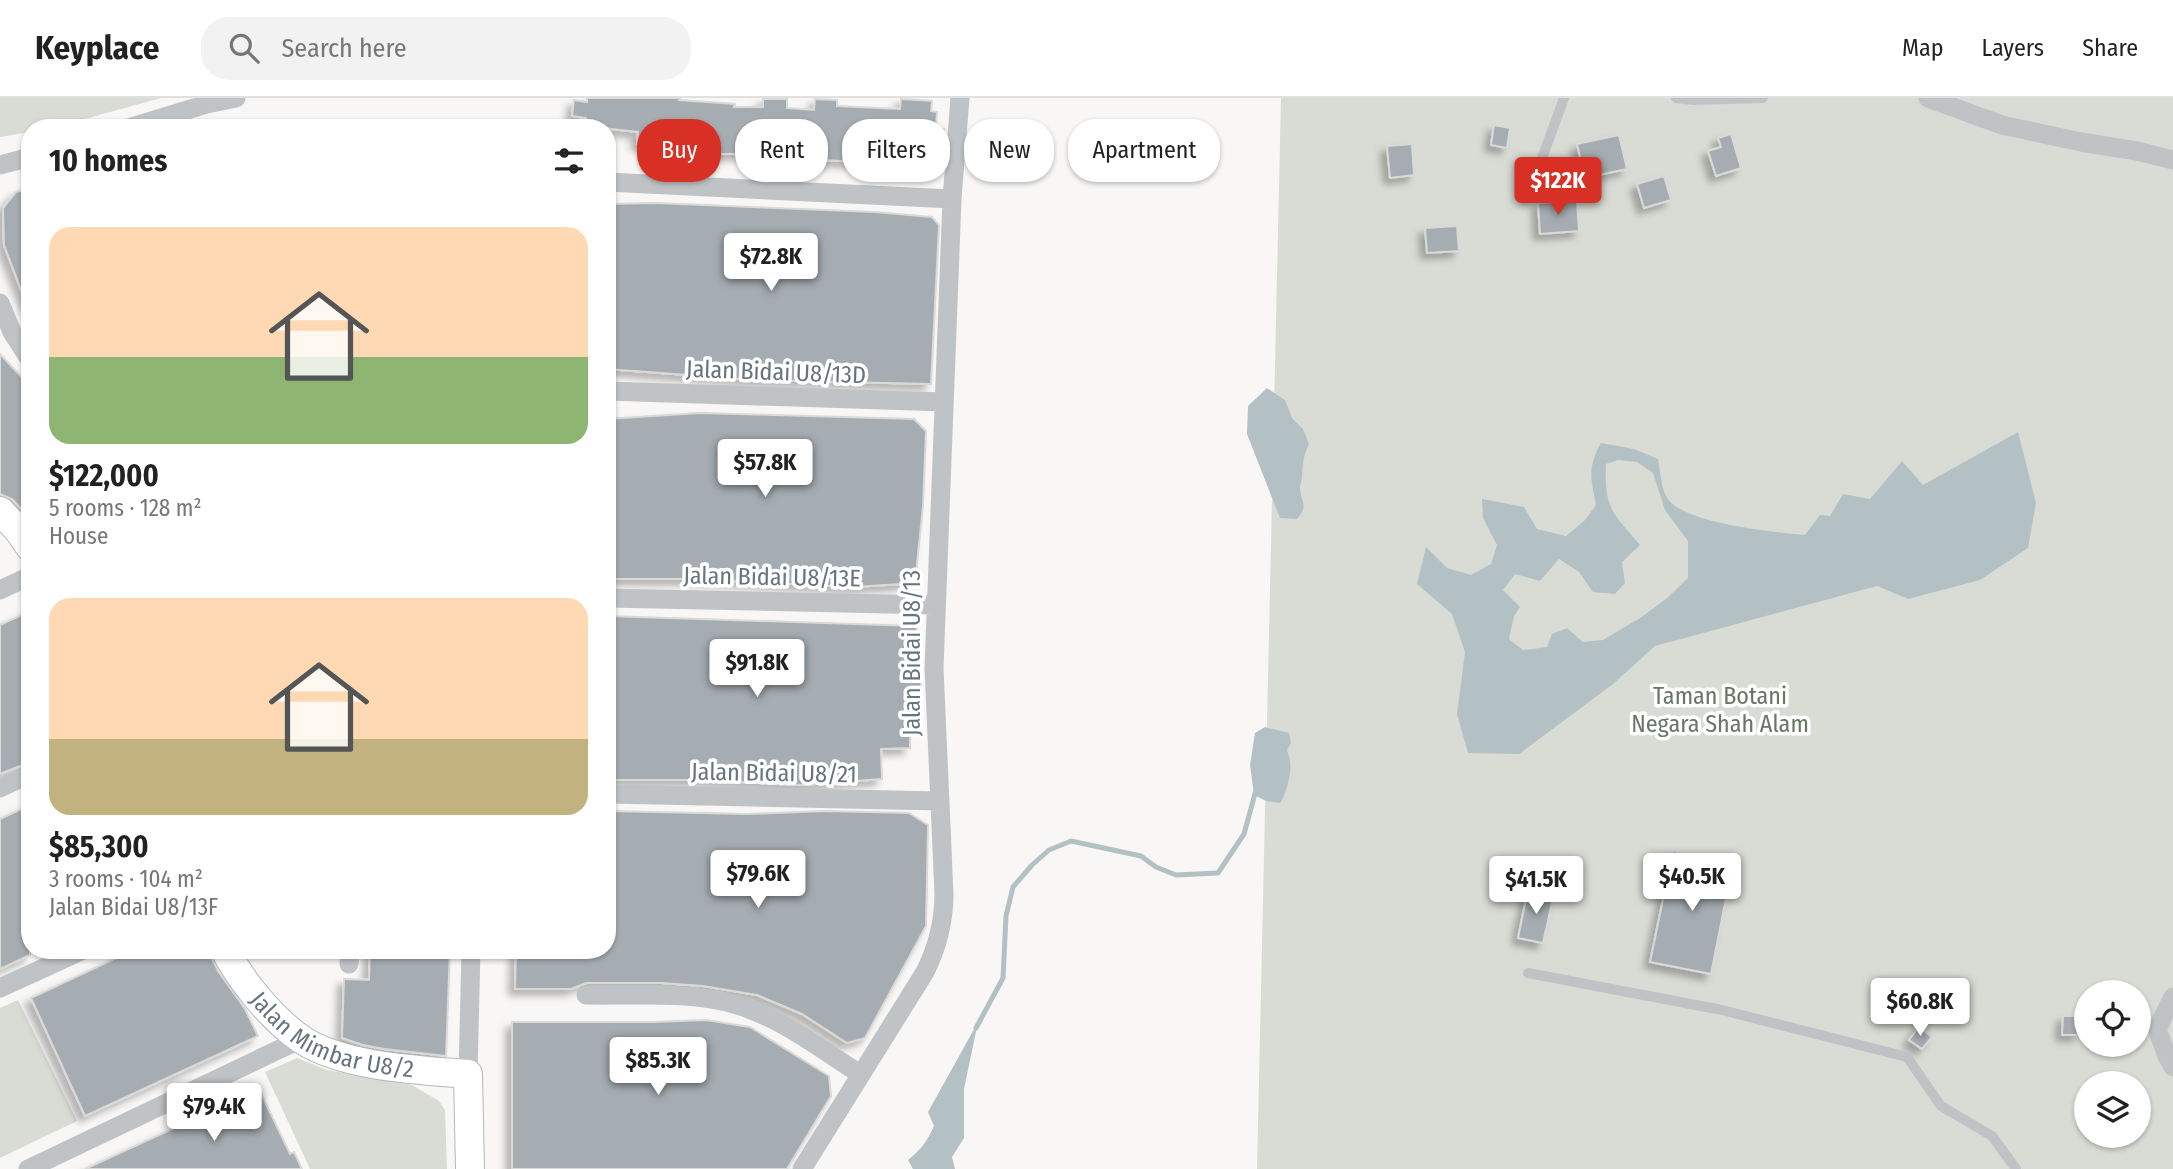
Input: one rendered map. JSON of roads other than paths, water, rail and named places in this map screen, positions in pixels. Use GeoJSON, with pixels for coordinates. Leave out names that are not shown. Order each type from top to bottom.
{"type":"FeatureCollection","features":[{"type":"Feature","properties":{"kind":"street"},"geometry":{"type":"LineString","coordinates":[[158,119],[236,98]]}},
{"type":"Feature","properties":{"kind":"street","name":"Jalan Bidai U8/13"},"geometry":{"type":"LineString","coordinates":[[802,1169],[925,972],[940,936],[944,894],[934,712],[935,605],[952,199],[960,98]]}},
{"type":"Feature","properties":{"kind":"street"},"geometry":{"type":"LineString","coordinates":[[1928,98],[2002,125],[2173,160]]}},
{"type":"Feature","properties":{"kind":"street"},"geometry":{"type":"LineString","coordinates":[[0,165],[21,159]]}},
{"type":"Feature","properties":{"kind":"street"},"geometry":{"type":"LineString","coordinates":[[616,182],[952,199]]}},
{"type":"Feature","properties":{"kind":"street"},"geometry":{"type":"LineString","coordinates":[[0,303],[21,346]]}},
{"type":"Feature","properties":{"kind":"street","name":"Jalan Bidai U8/13D"},"geometry":{"type":"LineString","coordinates":[[616,391],[944,402]]}},
{"type":"Feature","properties":{"kind":"street"},"geometry":{"type":"LineString","coordinates":[[0,511],[21,534]]}},
{"type":"Feature","properties":{"kind":"street"},"geometry":{"type":"LineString","coordinates":[[0,590],[21,580]]}},
{"type":"Feature","properties":{"kind":"street","name":"Jalan Bidai U8/13E"},"geometry":{"type":"LineString","coordinates":[[616,598],[935,605]]}},
{"type":"Feature","properties":{"kind":"street"},"geometry":{"type":"LineString","coordinates":[[0,788],[21,778]]}},
{"type":"Feature","properties":{"kind":"street","name":"Jalan Bidai U8/21"},"geometry":{"type":"LineString","coordinates":[[616,794],[940,801]]}},
{"type":"Feature","properties":{"kind":"street"},"geometry":{"type":"LineString","coordinates":[[0,988],[63,959]]}},
{"type":"Feature","properties":{"kind":"street","name":"Jalan Mimbar U8/2"},"geometry":{"type":"LineString","coordinates":[[230,959],[260,1000],[301,1039],[316,1047],[363,1062],[416,1070],[468,1073]]}},
{"type":"Feature","properties":{"kind":"street"},"geometry":{"type":"LineString","coordinates":[[470,1169],[468,1073],[471,959]]}},
{"type":"Feature","properties":{"kind":"street"},"geometry":{"type":"LineString","coordinates":[[586,995],[695,997],[737,1004],[782,1025],[860,1074]]}},
{"type":"Feature","properties":{"kind":"street"},"geometry":{"type":"LineString","coordinates":[[2173,997],[2157,1029],[2173,1068]]}},
{"type":"Feature","properties":{"kind":"street"},"geometry":{"type":"LineString","coordinates":[[27,1169],[301,1039]]}},
{"type":"Feature","properties":{"kind":"lane"},"geometry":{"type":"LineString","coordinates":[[1530,194],[1564,98]]}},
{"type":"Feature","properties":{"kind":"lane"},"geometry":{"type":"LineString","coordinates":[[1676,98],[1763,98]]}},
{"type":"Feature","properties":{"kind":"lane"},"geometry":{"type":"LineString","coordinates":[[1528,973],[1723,1010],[1907,1057],[1941,1106],[1992,1136],[2016,1169]]}},
{"type":"Feature","properties":{"kind":"waterway"},"geometry":{"type":"LineString","coordinates":[[976,1028],[1003,978],[1006,916],[1013,887],[1049,850],[1071,841],[1141,856],[1156,867],[1176,875],[1218,873],[1244,834],[1256,790]]}},
{"type":"Feature","properties":{"kind":"park label","name":"Taman Botani Negara Shah Alam"},"geometry":{"type":"Point","coordinates":[1720,710]}}]}
